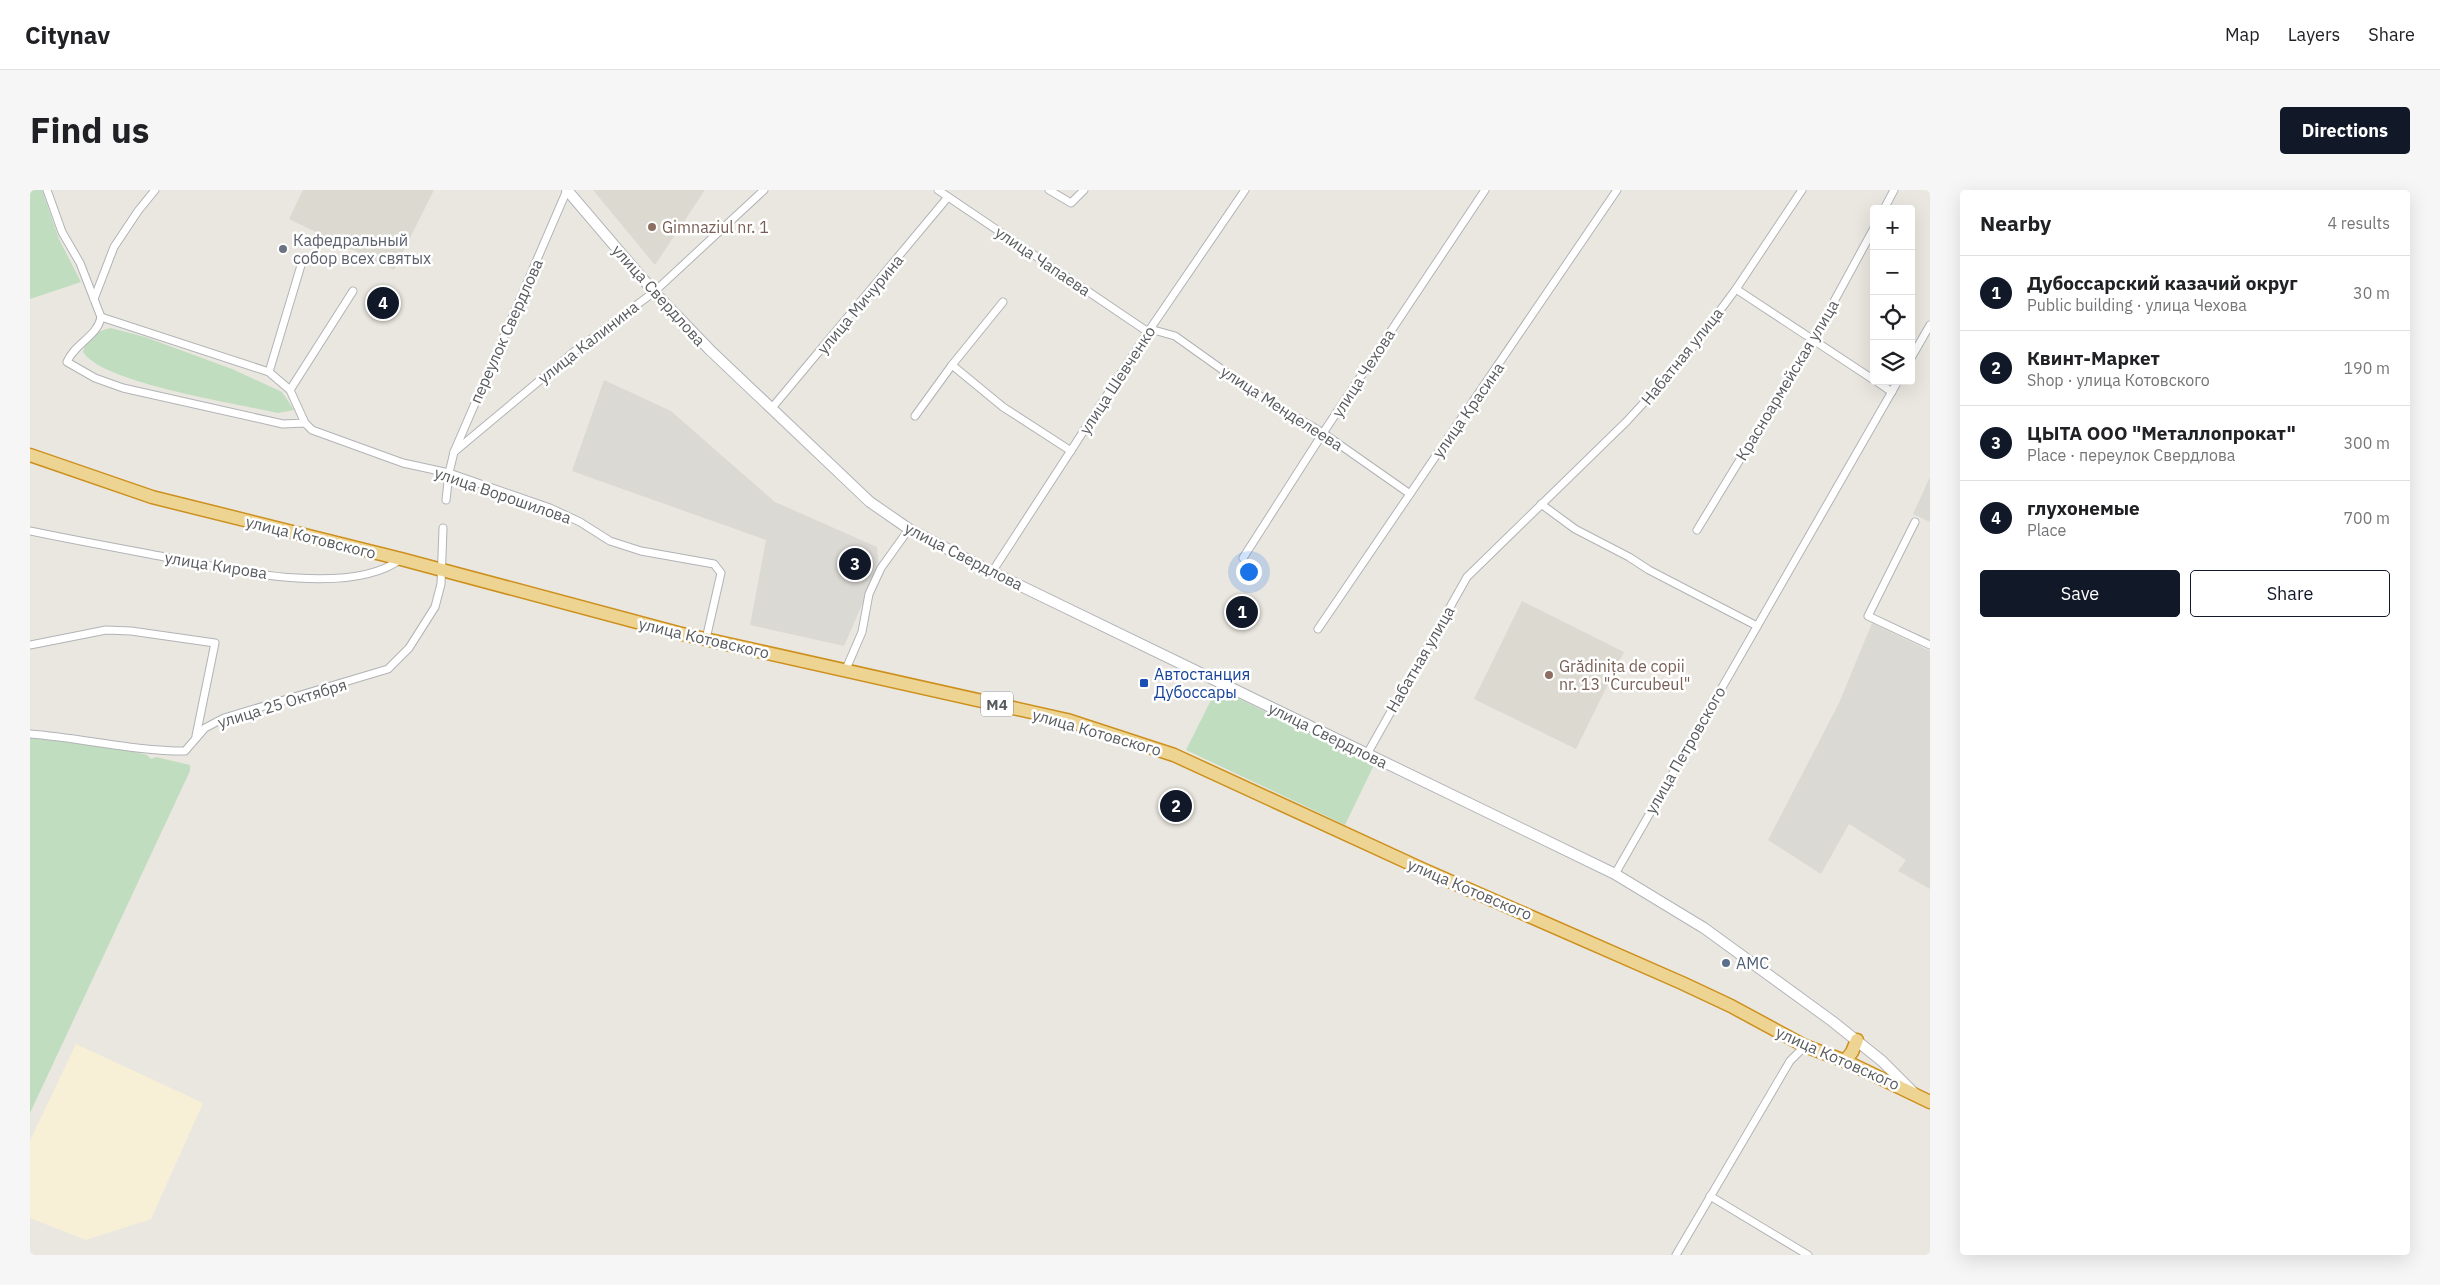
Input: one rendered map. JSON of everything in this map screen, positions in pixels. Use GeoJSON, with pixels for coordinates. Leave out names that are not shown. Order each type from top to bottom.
{"type":"FeatureCollection","features":[{"type":"Feature","properties":{"kind":"highway","name":"улица Котовского"},"geometry":{"type":"LineString","coordinates":[[30,455],[152,497],[401,559],[628,621],[1067,720],[1174,754],[1422,869],[1707,995],[1806,1046],[1845,1061],[1913,1092]]}},
{"type":"Feature","properties":{"kind":"highway"},"geometry":{"type":"LineString","coordinates":[[1845,1061],[1852,1052],[1857,1040]]}},
{"type":"Feature","properties":{"kind":"highway","name":"улица Свердлова"},"geometry":{"type":"LineString","coordinates":[[1913,1092],[1930,1102]]}},
{"type":"Feature","properties":{"kind":"street"},"geometry":{"type":"LineString","coordinates":[[47,190],[62,232],[80,262],[101,317],[95,330],[74,348],[67,362],[95,378],[158,398],[283,424],[305,423],[290,390],[268,372],[101,317]]}},
{"type":"Feature","properties":{"kind":"street"},"geometry":{"type":"LineString","coordinates":[[94,299],[114,247],[138,211],[155,190]]}},
{"type":"Feature","properties":{"kind":"street","name":"улица Свердлова"},"geometry":{"type":"LineString","coordinates":[[567,190],[654,292],[771,409],[870,502],[909,528],[992,572],[1615,874],[1704,928],[1857,1040],[1913,1092]]}},
{"type":"Feature","properties":{"kind":"street","name":"переулок Свердлова"},"geometry":{"type":"LineString","coordinates":[[446,500],[454,452],[567,190]]}},
{"type":"Feature","properties":{"kind":"street","name":"улица Калинина"},"geometry":{"type":"LineString","coordinates":[[454,452],[575,351],[654,292],[764,190]]}},
{"type":"Feature","properties":{"kind":"street","name":"улица Чапаева"},"geometry":{"type":"LineString","coordinates":[[938,190],[1149,330]]}},
{"type":"Feature","properties":{"kind":"street"},"geometry":{"type":"LineString","coordinates":[[1049,190],[1071,203],[1084,190]]}},
{"type":"Feature","properties":{"kind":"street","name":"улица Шевченко"},"geometry":{"type":"LineString","coordinates":[[992,572],[1149,330],[1245,190]]}},
{"type":"Feature","properties":{"kind":"street","name":"улица Чехова"},"geometry":{"type":"LineString","coordinates":[[1243,558],[1323,433],[1484,190]]}},
{"type":"Feature","properties":{"kind":"street","name":"улица Красина"},"geometry":{"type":"LineString","coordinates":[[1318,629],[1617,190]]}},
{"type":"Feature","properties":{"kind":"street","name":"Набатная улица"},"geometry":{"type":"LineString","coordinates":[[1367,754],[1467,577],[1627,421],[1670,375],[1712,323],[1802,190]]}},
{"type":"Feature","properties":{"kind":"street"},"geometry":{"type":"LineString","coordinates":[[1886,205],[1894,190]]}},
{"type":"Feature","properties":{"kind":"street","name":"улица Мичурина"},"geometry":{"type":"LineString","coordinates":[[771,409],[948,197]]}},
{"type":"Feature","properties":{"kind":"street","name":"Красноармейская улица"},"geometry":{"type":"LineString","coordinates":[[1697,530],[1813,340],[1870,235]]}},
{"type":"Feature","properties":{"kind":"street"},"geometry":{"type":"LineString","coordinates":[[268,372],[302,262]]}},
{"type":"Feature","properties":{"kind":"street"},"geometry":{"type":"LineString","coordinates":[[1736,289],[1870,377]]}},
{"type":"Feature","properties":{"kind":"street"},"geometry":{"type":"LineString","coordinates":[[290,390],[353,291]]}},
{"type":"Feature","properties":{"kind":"street"},"geometry":{"type":"LineString","coordinates":[[916,416],[952,365],[1003,302]]}},
{"type":"Feature","properties":{"kind":"street"},"geometry":{"type":"LineString","coordinates":[[1915,351],[1930,326]]}},
{"type":"Feature","properties":{"kind":"street","name":"улица Менделеева"},"geometry":{"type":"LineString","coordinates":[[1149,330],[1175,336],[1255,393],[1323,433],[1410,494]]}},
{"type":"Feature","properties":{"kind":"street"},"geometry":{"type":"LineString","coordinates":[[952,365],[1002,407],[1071,450]]}},
{"type":"Feature","properties":{"kind":"street"},"geometry":{"type":"LineString","coordinates":[[1882,385],[1892,392]]}},
{"type":"Feature","properties":{"kind":"street","name":"улица Петровского"},"geometry":{"type":"LineString","coordinates":[[1615,874],[1896,385]]}},
{"type":"Feature","properties":{"kind":"street","name":"улица Ворошилова"},"geometry":{"type":"LineString","coordinates":[[305,423],[312,430],[353,446],[403,463],[449,473],[550,508],[580,522],[610,541],[641,551],[714,564],[720,573],[706,639]]}},
{"type":"Feature","properties":{"kind":"street"},"geometry":{"type":"LineString","coordinates":[[1541,504],[1575,529],[1629,557],[1648,570],[1757,626]]}},
{"type":"Feature","properties":{"kind":"street"},"geometry":{"type":"LineString","coordinates":[[1915,522],[1868,616],[1930,645]]}},
{"type":"Feature","properties":{"kind":"street","name":"улица 25 Октября"},"geometry":{"type":"LineString","coordinates":[[30,734],[64,736],[167,751],[185,751],[205,728],[224,718],[388,669],[409,648],[435,607],[441,584],[443,528]]}},
{"type":"Feature","properties":{"kind":"street"},"geometry":{"type":"LineString","coordinates":[[846,669],[862,632],[869,594],[877,576],[909,528]]}},
{"type":"Feature","properties":{"kind":"street","name":"улица Кирова"},"geometry":{"type":"LineString","coordinates":[[30,531],[245,572],[291,577],[334,578],[366,575],[388,568],[401,559]]}},
{"type":"Feature","properties":{"kind":"street"},"geometry":{"type":"LineString","coordinates":[[30,645],[106,630],[131,631],[215,643],[196,737]]}},
{"type":"Feature","properties":{"kind":"street"},"geometry":{"type":"LineString","coordinates":[[1676,1255],[1790,1061],[1806,1046]]}},
{"type":"Feature","properties":{"kind":"street"},"geometry":{"type":"LineString","coordinates":[[1710,1196],[1808,1255]]}},
{"type":"Feature","properties":{"kind":"shaded area"},"geometry":{"type":"Polygon","coordinates":[[[303,190],[434,190],[394,270],[289,219],[303,190]]]}},
{"type":"Feature","properties":{"kind":"shaded area","name":"Gimnaziul nr. 1"},"geometry":{"type":"Polygon","coordinates":[[[593,190],[705,190],[655,265],[593,190]]]}},
{"type":"Feature","properties":{"kind":"shaded area"},"geometry":{"type":"Polygon","coordinates":[[[604,380],[671,411],[775,502],[877,547],[879,566],[844,646],[750,625],[766,540],[572,471],[604,380]]]}},
{"type":"Feature","properties":{"kind":"shaded area"},"geometry":{"type":"Polygon","coordinates":[[[1930,477],[1930,522],[1913,514],[1930,477]]]}},
{"type":"Feature","properties":{"kind":"shaded area","name":"Grădinița de copii nr. 13 \"Curcubeul\""},"geometry":{"type":"Polygon","coordinates":[[[1522,601],[1624,652],[1576,749],[1474,699],[1522,601]]]}},
{"type":"Feature","properties":{"kind":"shaded area"},"geometry":{"type":"Polygon","coordinates":[[[1872,623],[1930,651],[1930,889],[1898,871],[1906,860],[1849,824],[1821,874],[1768,840],[1839,703],[1872,623]]]}},
{"type":"Feature","properties":{"kind":"shaded area"},"geometry":{"type":"Polygon","coordinates":[[[76,1044],[203,1103],[151,1219],[86,1240],[30,1218],[30,1141],[76,1044]]]}},
{"type":"Feature","properties":{"kind":"green space"},"geometry":{"type":"Polygon","coordinates":[[[30,190],[42,190],[59,239],[81,282],[30,299],[30,190]]]}},
{"type":"Feature","properties":{"kind":"green space"},"geometry":{"type":"Polygon","coordinates":[[[111,328],[145,337],[232,369],[282,392],[294,410],[278,413],[234,404],[173,391],[116,373],[95,363],[83,352],[93,336],[111,328]]]}},
{"type":"Feature","properties":{"kind":"green space"},"geometry":{"type":"Polygon","coordinates":[[[1217,688],[1374,765],[1345,825],[1186,750],[1217,688]]]}},
{"type":"Feature","properties":{"kind":"green space"},"geometry":{"type":"Polygon","coordinates":[[[30,737],[75,741],[118,748],[147,755],[151,759],[156,757],[190,765],[190,771],[30,1113],[30,737]]]}},
{"type":"Feature","properties":{"kind":"place","name":"Gimnaziul nr. 1"},"geometry":{"type":"Point","coordinates":[652,227]}},
{"type":"Feature","properties":{"kind":"place","name":"Кафедральный собор всех святых"},"geometry":{"type":"Point","coordinates":[283,249]}},
{"type":"Feature","properties":{"kind":"place","name":"глухонемые"},"geometry":{"type":"Point","coordinates":[383,303]}},
{"type":"Feature","properties":{"kind":"place","name":"ЦЫТА ООО \"Металлопрокат\""},"geometry":{"type":"Point","coordinates":[855,564]}},
{"type":"Feature","properties":{"kind":"place","name":"Дубоссарский казачий округ"},"geometry":{"type":"Point","coordinates":[1242,612]}},
{"type":"Feature","properties":{"kind":"place","name":"Grădinița de copii nr. 13 \"Curcubeul\""},"geometry":{"type":"Point","coordinates":[1549,675]}},
{"type":"Feature","properties":{"kind":"place","name":"Автостанция Дубоссары"},"geometry":{"type":"Point","coordinates":[1144,683]}},
{"type":"Feature","properties":{"kind":"place","name":"Квинт-Маркет"},"geometry":{"type":"Point","coordinates":[1176,806]}},
{"type":"Feature","properties":{"kind":"place","name":"AMC"},"geometry":{"type":"Point","coordinates":[1726,963]}}]}
